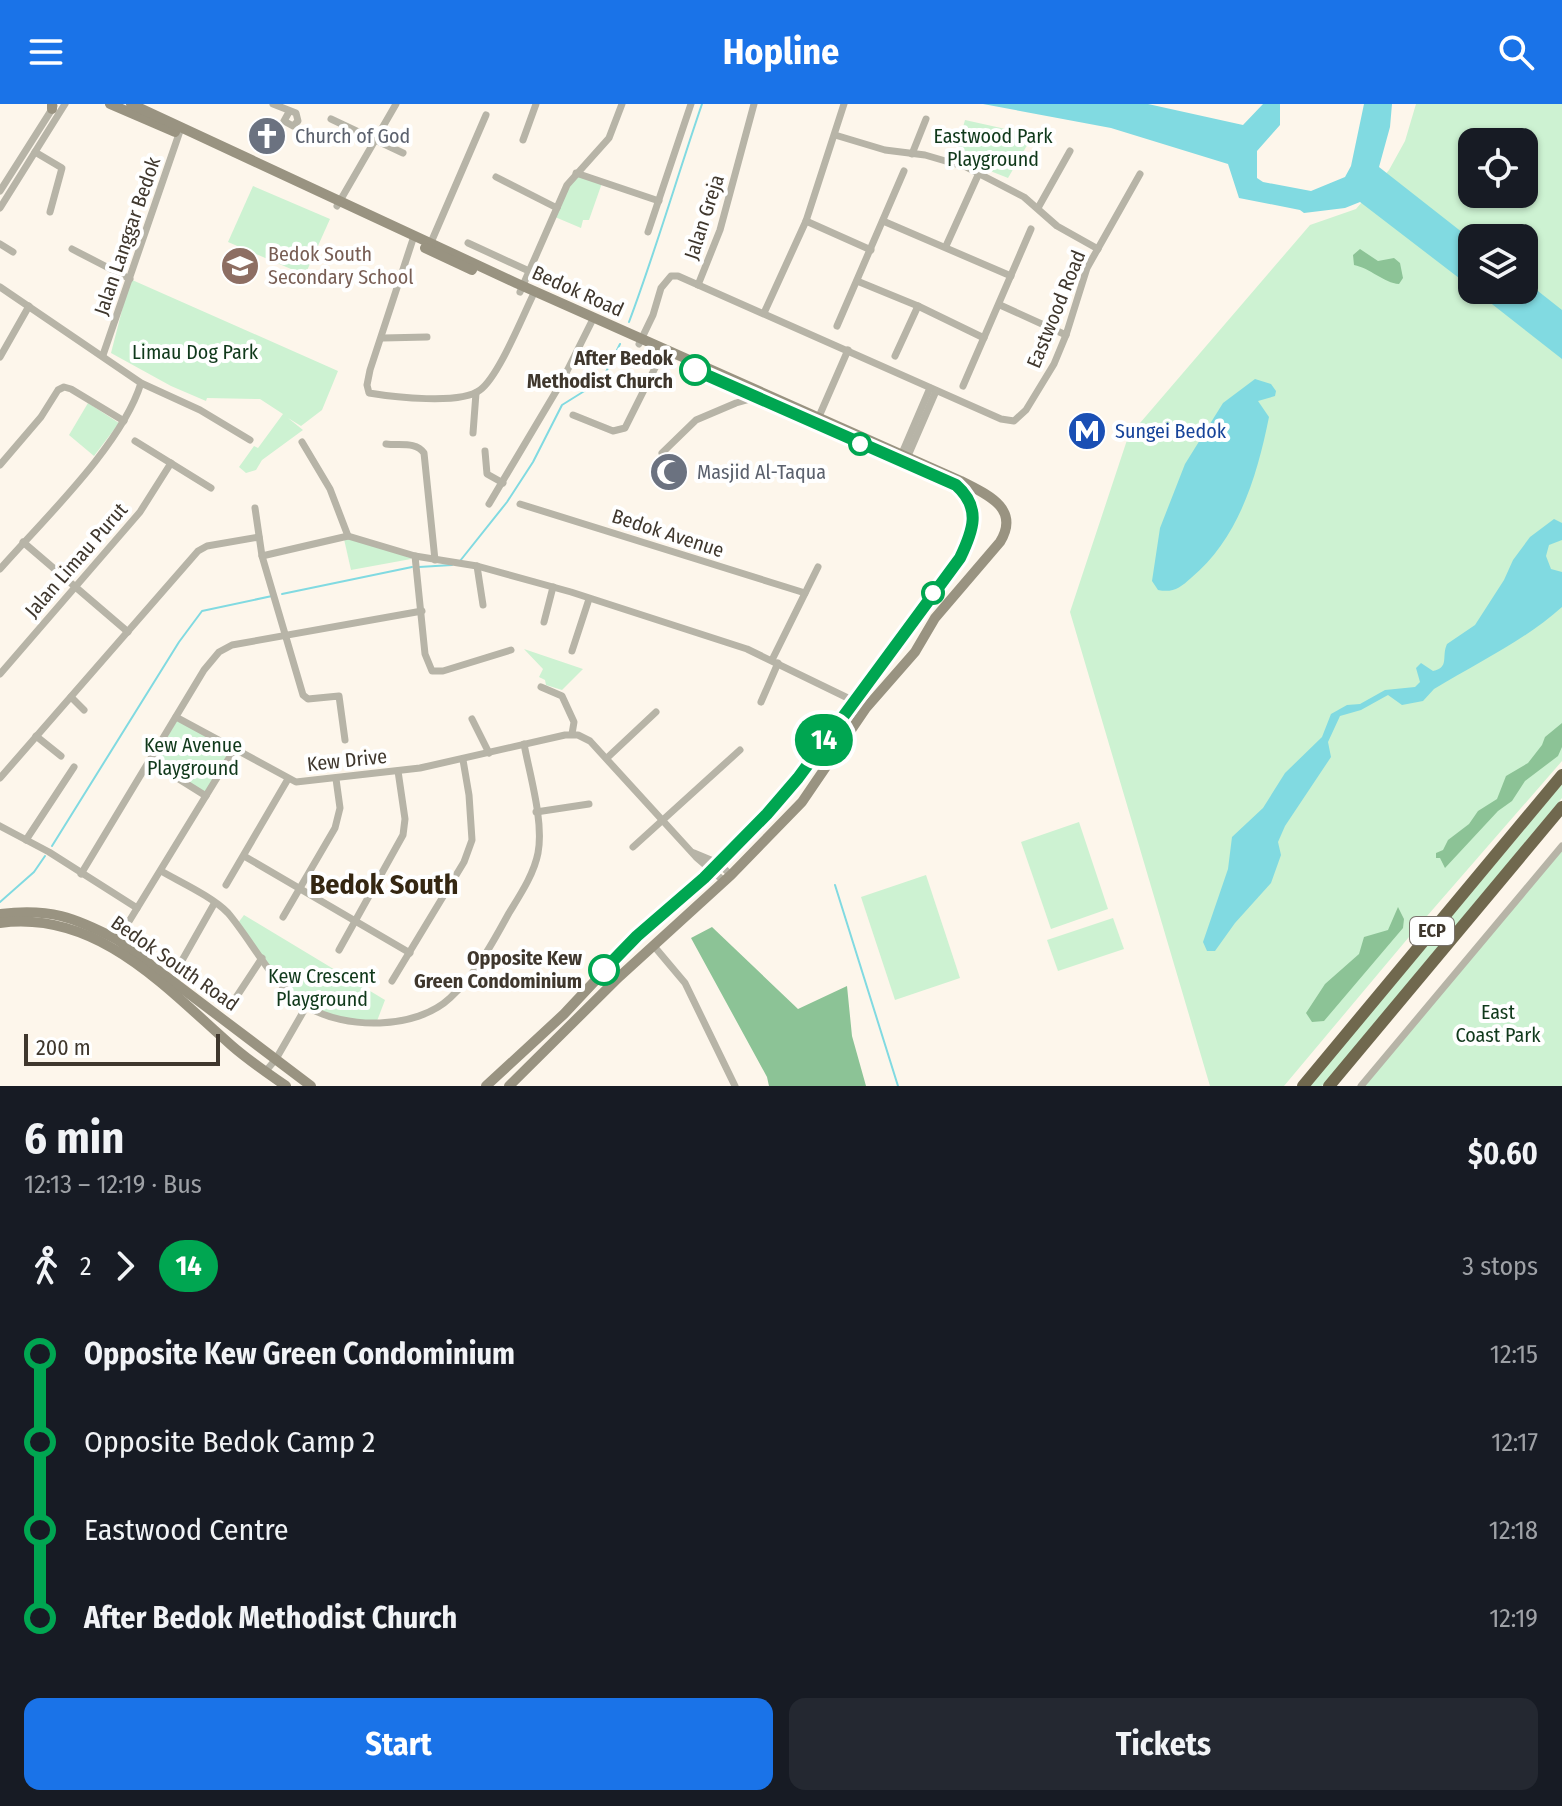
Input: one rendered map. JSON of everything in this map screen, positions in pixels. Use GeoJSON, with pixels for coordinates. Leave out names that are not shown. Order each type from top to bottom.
{"type":"FeatureCollection","features":[{"type":"Feature","properties":{"kind":"highway","name":"ECP"},"geometry":{"type":"LineString","coordinates":[[1303,1086],[1562,775]]}},
{"type":"Feature","properties":{"kind":"highway","name":"ECP"},"geometry":{"type":"LineString","coordinates":[[1329,1086],[1562,807]]}},
{"type":"Feature","properties":{"kind":"main road","name":"Bedok Road"},"geometry":{"type":"LineString","coordinates":[[110,104],[139,108],[180,131],[522,289],[983,492],[997,502],[1005,514],[1006,530],[974,572]]}},
{"type":"Feature","properties":{"kind":"main road","name":"Bedok Road"},"geometry":{"type":"LineString","coordinates":[[903,458],[964,491],[972,507],[974,526],[956,563]]}},
{"type":"Feature","properties":{"kind":"main road"},"geometry":{"type":"LineString","coordinates":[[486,1086],[554,1024],[637,936],[767,814],[798,778],[956,563],[967,563],[974,572],[935,618],[915,652],[866,708],[802,802],[509,1086]]}},
{"type":"Feature","properties":{"kind":"main road","name":"Bedok South Road"},"geometry":{"type":"LineString","coordinates":[[0,914],[51,912],[83,923],[116,943],[311,1086]]}},
{"type":"Feature","properties":{"kind":"main road","name":"Bedok South Road"},"geometry":{"type":"LineString","coordinates":[[0,923],[47,923],[116,943],[230,1044],[286,1086]]}},
{"type":"Feature","properties":{"kind":"street"},"geometry":{"type":"LineString","coordinates":[[0,208],[65,104]]}},
{"type":"Feature","properties":{"kind":"street"},"geometry":{"type":"LineString","coordinates":[[273,104],[289,112]]}},
{"type":"Feature","properties":{"kind":"street"},"geometry":{"type":"LineString","coordinates":[[338,203],[396,104]]}},
{"type":"Feature","properties":{"kind":"street"},"geometry":{"type":"LineString","coordinates":[[523,140],[536,104]]}},
{"type":"Feature","properties":{"kind":"street"},"geometry":{"type":"LineString","coordinates":[[522,289],[567,185],[609,138],[622,104]]}},
{"type":"Feature","properties":{"kind":"street"},"geometry":{"type":"LineString","coordinates":[[648,232],[691,104]]}},
{"type":"Feature","properties":{"kind":"street","name":"Jalan Greja"},"geometry":{"type":"LineString","coordinates":[[640,342],[661,288],[668,278],[678,276],[698,285],[720,230],[754,104]]}},
{"type":"Feature","properties":{"kind":"street"},"geometry":{"type":"LineString","coordinates":[[764,313],[806,221],[844,104]]}},
{"type":"Feature","properties":{"kind":"street"},"geometry":{"type":"LineString","coordinates":[[0,191],[53,106]]}},
{"type":"Feature","properties":{"kind":"street"},"geometry":{"type":"LineString","coordinates":[[429,246],[486,115]]}},
{"type":"Feature","properties":{"kind":"street"},"geometry":{"type":"LineString","coordinates":[[331,119],[403,153]]}},
{"type":"Feature","properties":{"kind":"street"},"geometry":{"type":"LineString","coordinates":[[912,154],[926,119]]}},
{"type":"Feature","properties":{"kind":"street","name":"Jalan Langgar Bedok"},"geometry":{"type":"LineString","coordinates":[[103,355],[180,131]]}},
{"type":"Feature","properties":{"kind":"street"},"geometry":{"type":"LineString","coordinates":[[835,135],[885,150],[949,161],[979,173],[1019,194],[1073,237],[1098,249]]}},
{"type":"Feature","properties":{"kind":"street"},"geometry":{"type":"LineString","coordinates":[[1038,208],[1070,151]]}},
{"type":"Feature","properties":{"kind":"street"},"geometry":{"type":"LineString","coordinates":[[35,152],[62,168],[50,212]]}},
{"type":"Feature","properties":{"kind":"street"},"geometry":{"type":"LineString","coordinates":[[837,326],[904,171]]}},
{"type":"Feature","properties":{"kind":"street"},"geometry":{"type":"LineString","coordinates":[[576,173],[659,201]]}},
{"type":"Feature","properties":{"kind":"street"},"geometry":{"type":"LineString","coordinates":[[946,246],[979,173]]}},
{"type":"Feature","properties":{"kind":"street","name":"Eastwood Road"},"geometry":{"type":"LineString","coordinates":[[698,285],[1001,419],[1014,421],[1022,416],[1049,374],[1066,335],[1084,277],[1140,174]]}},
{"type":"Feature","properties":{"kind":"street"},"geometry":{"type":"LineString","coordinates":[[496,177],[557,208]]}},
{"type":"Feature","properties":{"kind":"street"},"geometry":{"type":"LineString","coordinates":[[806,221],[871,250]]}},
{"type":"Feature","properties":{"kind":"street"},"geometry":{"type":"LineString","coordinates":[[883,221],[1011,276]]}},
{"type":"Feature","properties":{"kind":"street"},"geometry":{"type":"LineString","coordinates":[[963,386],[1031,229]]}},
{"type":"Feature","properties":{"kind":"street"},"geometry":{"type":"LineString","coordinates":[[413,239],[370,370],[369,393],[448,398],[476,393],[492,377],[534,294]]}},
{"type":"Feature","properties":{"kind":"street"},"geometry":{"type":"LineString","coordinates":[[468,243],[529,271]]}},
{"type":"Feature","properties":{"kind":"street"},"geometry":{"type":"LineString","coordinates":[[0,244],[13,252]]}},
{"type":"Feature","properties":{"kind":"street"},"geometry":{"type":"LineString","coordinates":[[72,249],[130,279]]}},
{"type":"Feature","properties":{"kind":"street"},"geometry":{"type":"LineString","coordinates":[[857,281],[984,338]]}},
{"type":"Feature","properties":{"kind":"street","name":"Jalan Langgar Bedok"},"geometry":{"type":"LineString","coordinates":[[0,287],[141,383],[200,410],[250,440]]}},
{"type":"Feature","properties":{"kind":"street"},"geometry":{"type":"LineString","coordinates":[[1000,305],[1066,335]]}},
{"type":"Feature","properties":{"kind":"street"},"geometry":{"type":"LineString","coordinates":[[0,357],[29,306]]}},
{"type":"Feature","properties":{"kind":"street"},"geometry":{"type":"LineString","coordinates":[[895,356],[918,306]]}},
{"type":"Feature","properties":{"kind":"street"},"geometry":{"type":"LineString","coordinates":[[489,504],[561,383],[592,320]]}},
{"type":"Feature","properties":{"kind":"street"},"geometry":{"type":"LineString","coordinates":[[383,338],[427,337]]}},
{"type":"Feature","properties":{"kind":"street"},"geometry":{"type":"LineString","coordinates":[[817,420],[848,350]]}},
{"type":"Feature","properties":{"kind":"street"},"geometry":{"type":"LineString","coordinates":[[573,415],[613,431],[625,428],[662,352]]}},
{"type":"Feature","properties":{"kind":"street"},"geometry":{"type":"LineString","coordinates":[[0,569],[124,421],[141,383]]}},
{"type":"Feature","properties":{"kind":"street"},"geometry":{"type":"LineString","coordinates":[[0,465],[62,387],[69,388],[124,421]]}},
{"type":"Feature","properties":{"kind":"street"},"geometry":{"type":"LineString","coordinates":[[903,458],[933,389]]}},
{"type":"Feature","properties":{"kind":"street"},"geometry":{"type":"LineString","coordinates":[[473,433],[476,393]]}},
{"type":"Feature","properties":{"kind":"street"},"geometry":{"type":"LineString","coordinates":[[662,453],[696,420],[760,396]]}},
{"type":"Feature","properties":{"kind":"street"},"geometry":{"type":"LineString","coordinates":[[135,441],[211,488]]}},
{"type":"Feature","properties":{"kind":"street"},"geometry":{"type":"LineString","coordinates":[[302,442],[330,489],[348,536]]}},
{"type":"Feature","properties":{"kind":"street"},"geometry":{"type":"LineString","coordinates":[[386,444],[412,445],[424,453],[435,560]]}},
{"type":"Feature","properties":{"kind":"street"},"geometry":{"type":"LineString","coordinates":[[485,451],[487,474],[503,483]]}},
{"type":"Feature","properties":{"kind":"street","name":"Jalan Limau Purut"},"geometry":{"type":"LineString","coordinates":[[0,674],[140,512],[171,463]]}},
{"type":"Feature","properties":{"kind":"street","name":"Bedok Avenue"},"geometry":{"type":"LineString","coordinates":[[520,504],[805,593]]}},
{"type":"Feature","properties":{"kind":"street"},"geometry":{"type":"LineString","coordinates":[[255,508],[262,556],[305,699],[339,696],[345,740]]}},
{"type":"Feature","properties":{"kind":"street"},"geometry":{"type":"LineString","coordinates":[[262,556],[348,536],[415,556],[477,566],[689,629],[775,661],[854,701]]}},
{"type":"Feature","properties":{"kind":"street"},"geometry":{"type":"LineString","coordinates":[[0,778],[198,551],[207,546],[259,537]]}},
{"type":"Feature","properties":{"kind":"street"},"geometry":{"type":"LineString","coordinates":[[23,542],[128,632]]}},
{"type":"Feature","properties":{"kind":"street"},"geometry":{"type":"LineString","coordinates":[[415,556],[425,654],[432,671],[443,671],[511,650]]}},
{"type":"Feature","properties":{"kind":"street"},"geometry":{"type":"LineString","coordinates":[[477,566],[483,605]]}},
{"type":"Feature","properties":{"kind":"street"},"geometry":{"type":"LineString","coordinates":[[761,702],[775,661],[818,567]]}},
{"type":"Feature","properties":{"kind":"street"},"geometry":{"type":"LineString","coordinates":[[544,622],[553,587]]}},
{"type":"Feature","properties":{"kind":"street"},"geometry":{"type":"LineString","coordinates":[[572,651],[589,599]]}},
{"type":"Feature","properties":{"kind":"street"},"geometry":{"type":"LineString","coordinates":[[81,874],[204,670],[219,652],[232,645],[422,611]]}},
{"type":"Feature","properties":{"kind":"street"},"geometry":{"type":"LineString","coordinates":[[541,687],[562,696],[574,722],[572,734],[586,738],[694,853],[727,878]]}},
{"type":"Feature","properties":{"kind":"street"},"geometry":{"type":"LineString","coordinates":[[71,697],[84,710]]}},
{"type":"Feature","properties":{"kind":"street"},"geometry":{"type":"LineString","coordinates":[[607,758],[656,712]]}},
{"type":"Feature","properties":{"kind":"street","name":"Kew Drive"},"geometry":{"type":"LineString","coordinates":[[176,717],[296,782],[398,771],[463,760],[572,734]]}},
{"type":"Feature","properties":{"kind":"street"},"geometry":{"type":"LineString","coordinates":[[472,719],[489,753]]}},
{"type":"Feature","properties":{"kind":"street"},"geometry":{"type":"LineString","coordinates":[[36,736],[61,756]]}},
{"type":"Feature","properties":{"kind":"street"},"geometry":{"type":"LineString","coordinates":[[161,871],[228,913],[289,992],[306,1007],[334,1018],[377,1024],[423,1013],[450,999],[486,955],[535,863],[539,849],[536,812],[524,744]]}},
{"type":"Feature","properties":{"kind":"street"},"geometry":{"type":"LineString","coordinates":[[116,943],[234,750]]}},
{"type":"Feature","properties":{"kind":"street"},"geometry":{"type":"LineString","coordinates":[[633,847],[740,750]]}},
{"type":"Feature","properties":{"kind":"street"},"geometry":{"type":"LineString","coordinates":[[392,981],[464,862],[472,840],[463,760]]}},
{"type":"Feature","properties":{"kind":"street"},"geometry":{"type":"LineString","coordinates":[[150,761],[206,796]]}},
{"type":"Feature","properties":{"kind":"street"},"geometry":{"type":"LineString","coordinates":[[26,840],[74,767]]}},
{"type":"Feature","properties":{"kind":"street"},"geometry":{"type":"LineString","coordinates":[[339,950],[403,835],[405,819],[398,771]]}},
{"type":"Feature","properties":{"kind":"street"},"geometry":{"type":"LineString","coordinates":[[226,885],[288,779]]}},
{"type":"Feature","properties":{"kind":"street"},"geometry":{"type":"LineString","coordinates":[[283,917],[339,818],[336,779]]}},
{"type":"Feature","properties":{"kind":"street"},"geometry":{"type":"LineString","coordinates":[[536,812],[589,804]]}},
{"type":"Feature","properties":{"kind":"street"},"geometry":{"type":"LineString","coordinates":[[0,826],[137,908]]}},
{"type":"Feature","properties":{"kind":"street"},"geometry":{"type":"LineString","coordinates":[[1361,1086],[1562,846]]}},
{"type":"Feature","properties":{"kind":"street"},"geometry":{"type":"LineString","coordinates":[[244,856],[410,953]]}},
{"type":"Feature","properties":{"kind":"street"},"geometry":{"type":"LineString","coordinates":[[180,964],[214,904]]}},
{"type":"Feature","properties":{"kind":"street"},"geometry":{"type":"LineString","coordinates":[[653,945],[685,983],[735,1086]]}},
{"type":"Feature","properties":{"kind":"street"},"geometry":{"type":"LineString","coordinates":[[233,1002],[262,958]]}},
{"type":"Feature","properties":{"kind":"street"},"geometry":{"type":"LineString","coordinates":[[265,1072],[306,1007]]}},
{"type":"Feature","properties":{"kind":"green space"},"geometry":{"type":"Polygon","coordinates":[[[1416,104],[1562,104],[1562,761],[1284,1086],[1210,1086],[1070,612],[1128,437],[1310,225],[1356,209],[1389,170],[1405,141],[1416,104]]]}},
{"type":"Feature","properties":{"kind":"green space","name":"Eastwood Park Playground"},"geometry":{"type":"Polygon","coordinates":[[[965,120],[1033,135],[1008,178],[955,157],[965,120]]]}},
{"type":"Feature","properties":{"kind":"green space"},"geometry":{"type":"Polygon","coordinates":[[[577,175],[602,183],[589,220],[583,220],[581,228],[555,217],[568,187],[577,175]]]}},
{"type":"Feature","properties":{"kind":"green space"},"geometry":{"type":"Polygon","coordinates":[[[253,186],[330,219],[305,275],[228,242],[253,186]]]}},
{"type":"Feature","properties":{"kind":"green space"},"geometry":{"type":"Polygon","coordinates":[[[1360,249],[1378,261],[1394,258],[1400,263],[1403,278],[1399,284],[1354,265],[1353,255],[1360,249]]]}},
{"type":"Feature","properties":{"kind":"green space","name":"Limau Dog Park"},"geometry":{"type":"Polygon","coordinates":[[[130,279],[338,371],[322,410],[301,426],[288,418],[303,430],[262,460],[256,470],[246,473],[239,467],[254,446],[258,448],[283,414],[260,399],[207,398],[206,401],[111,353],[130,279]]]}},
{"type":"Feature","properties":{"kind":"green space"},"geometry":{"type":"Polygon","coordinates":[[[88,403],[119,423],[94,456],[69,435],[88,403]]]}},
{"type":"Feature","properties":{"kind":"green space"},"geometry":{"type":"Polygon","coordinates":[[[349,537],[410,555],[411,559],[351,570],[344,539],[349,537]]]}},
{"type":"Feature","properties":{"kind":"green space"},"geometry":{"type":"Polygon","coordinates":[[[524,649],[583,669],[562,690],[546,685],[545,680],[539,677],[543,669],[524,649]]]}},
{"type":"Feature","properties":{"kind":"green space","name":"Kew Avenue Playground"},"geometry":{"type":"Polygon","coordinates":[[[179,717],[230,750],[205,793],[153,762],[179,717]]]}},
{"type":"Feature","properties":{"kind":"green space"},"geometry":{"type":"Polygon","coordinates":[[[1562,723],[1562,747],[1558,756],[1525,781],[1512,801],[1498,811],[1445,868],[1440,858],[1436,858],[1436,853],[1469,824],[1478,811],[1497,799],[1506,776],[1528,763],[1545,737],[1562,723]]]}},
{"type":"Feature","properties":{"kind":"green space"},"geometry":{"type":"Polygon","coordinates":[[[1562,784],[1562,798],[1322,1086],[1310,1086],[1562,784]]]}},
{"type":"Feature","properties":{"kind":"green space"},"geometry":{"type":"Polygon","coordinates":[[[1079,822],[1108,909],[1051,929],[1021,842],[1079,822]]]}},
{"type":"Feature","properties":{"kind":"green space","name":"East Coast Park"},"geometry":{"type":"Polygon","coordinates":[[[1562,845],[1562,1086],[1365,1086],[1562,845]]]}},
{"type":"Feature","properties":{"kind":"green space"},"geometry":{"type":"Polygon","coordinates":[[[926,875],[960,978],[895,1000],[861,897],[926,875]]]}},
{"type":"Feature","properties":{"kind":"green space"},"geometry":{"type":"Polygon","coordinates":[[[1398,907],[1404,919],[1403,928],[1324,1021],[1312,1022],[1306,1013],[1325,984],[1359,954],[1364,937],[1388,930],[1398,907]]]}},
{"type":"Feature","properties":{"kind":"green space","name":"Kew Crescent Playground"},"geometry":{"type":"Polygon","coordinates":[[[244,915],[385,1000],[377,1021],[331,1015],[295,993],[265,960],[238,923],[244,915]]]}},
{"type":"Feature","properties":{"kind":"green space"},"geometry":{"type":"Polygon","coordinates":[[[1113,918],[1124,949],[1058,971],[1047,940],[1113,918]]]}},
{"type":"Feature","properties":{"kind":"green space"},"geometry":{"type":"Polygon","coordinates":[[[712,927],[798,1009],[847,986],[852,1036],[866,1086],[769,1086],[767,1077],[691,938],[712,927]]]}},
{"type":"Feature","properties":{"kind":"water"},"geometry":{"type":"Polygon","coordinates":[[[983,104],[1148,104],[1243,125],[1263,104],[1280,104],[1280,125],[1257,151],[1257,178],[1263,182],[1311,191],[1345,177],[1351,166],[1364,104],[1392,104],[1390,127],[1379,167],[1458,229],[1458,277],[1360,202],[1345,208],[1304,213],[1239,198],[1228,164],[1111,128],[983,104]]]}},
{"type":"Feature","properties":{"kind":"water"},"geometry":{"type":"Polygon","coordinates":[[[1538,291],[1562,310],[1562,359],[1492,304],[1538,304],[1538,291]]]}},
{"type":"Feature","properties":{"kind":"water"},"geometry":{"type":"Polygon","coordinates":[[[1255,379],[1271,384],[1276,391],[1275,396],[1258,401],[1269,417],[1244,505],[1208,562],[1180,587],[1158,590],[1152,581],[1160,528],[1185,464],[1223,403],[1255,379]]]}},
{"type":"Feature","properties":{"kind":"water"},"geometry":{"type":"Polygon","coordinates":[[[1554,519],[1562,523],[1562,540],[1549,545],[1546,556],[1551,569],[1562,572],[1562,607],[1516,641],[1434,689],[1423,701],[1402,705],[1388,695],[1361,710],[1340,716],[1328,742],[1331,757],[1285,826],[1278,842],[1281,855],[1271,883],[1215,951],[1207,951],[1203,942],[1228,869],[1232,837],[1263,808],[1285,773],[1322,737],[1331,714],[1347,705],[1360,704],[1385,690],[1415,687],[1420,682],[1416,668],[1421,663],[1433,671],[1442,667],[1447,644],[1475,625],[1530,537],[1554,519]]]}},
{"type":"Feature","properties":{"kind":"waterway"},"geometry":{"type":"LineString","coordinates":[[629,322],[702,104]]}},
{"type":"Feature","properties":{"kind":"waterway"},"geometry":{"type":"LineString","coordinates":[[460,561],[507,502],[533,462],[562,405],[602,380],[620,344]]}},
{"type":"Feature","properties":{"kind":"waterway"},"geometry":{"type":"LineString","coordinates":[[419,567],[452,565]]}},
{"type":"Feature","properties":{"kind":"waterway"},"geometry":{"type":"LineString","coordinates":[[282,594],[412,567]]}},
{"type":"Feature","properties":{"kind":"waterway"},"geometry":{"type":"LineString","coordinates":[[52,846],[179,642],[202,611],[272,596]]}},
{"type":"Feature","properties":{"kind":"waterway"},"geometry":{"type":"LineString","coordinates":[[0,902],[34,872],[45,856]]}},
{"type":"Feature","properties":{"kind":"waterway"},"geometry":{"type":"LineString","coordinates":[[835,885],[898,1086]]}},
{"type":"Feature","properties":{"kind":"bus line","name":"14"},"geometry":{"type":"LineString","coordinates":[[604,970],[637,936],[704,878],[798,778],[960,558],[974,526],[969,500],[956,485],[695,370]]}},
{"type":"Feature","properties":{"kind":"place","name":"Church of God"},"geometry":{"type":"Point","coordinates":[267,136]}},
{"type":"Feature","properties":{"kind":"place","name":"Bedok South Secondary School"},"geometry":{"type":"Point","coordinates":[240,266]}},
{"type":"Feature","properties":{"kind":"place","name":"After Bedok Methodist Church"},"geometry":{"type":"Point","coordinates":[695,370]}},
{"type":"Feature","properties":{"kind":"place","name":"Sungei Bedok"},"geometry":{"type":"Point","coordinates":[1087,431]}},
{"type":"Feature","properties":{"kind":"place","name":"Masjid Al-Taqua"},"geometry":{"type":"Point","coordinates":[669,472]}},
{"type":"Feature","properties":{"kind":"place","name":"Opposite Kew Green Condominium"},"geometry":{"type":"Point","coordinates":[604,970]}},
{"type":"Feature","properties":{"kind":"district","name":"Bedok South"},"geometry":{"type":"Point","coordinates":[384,884]}}]}
